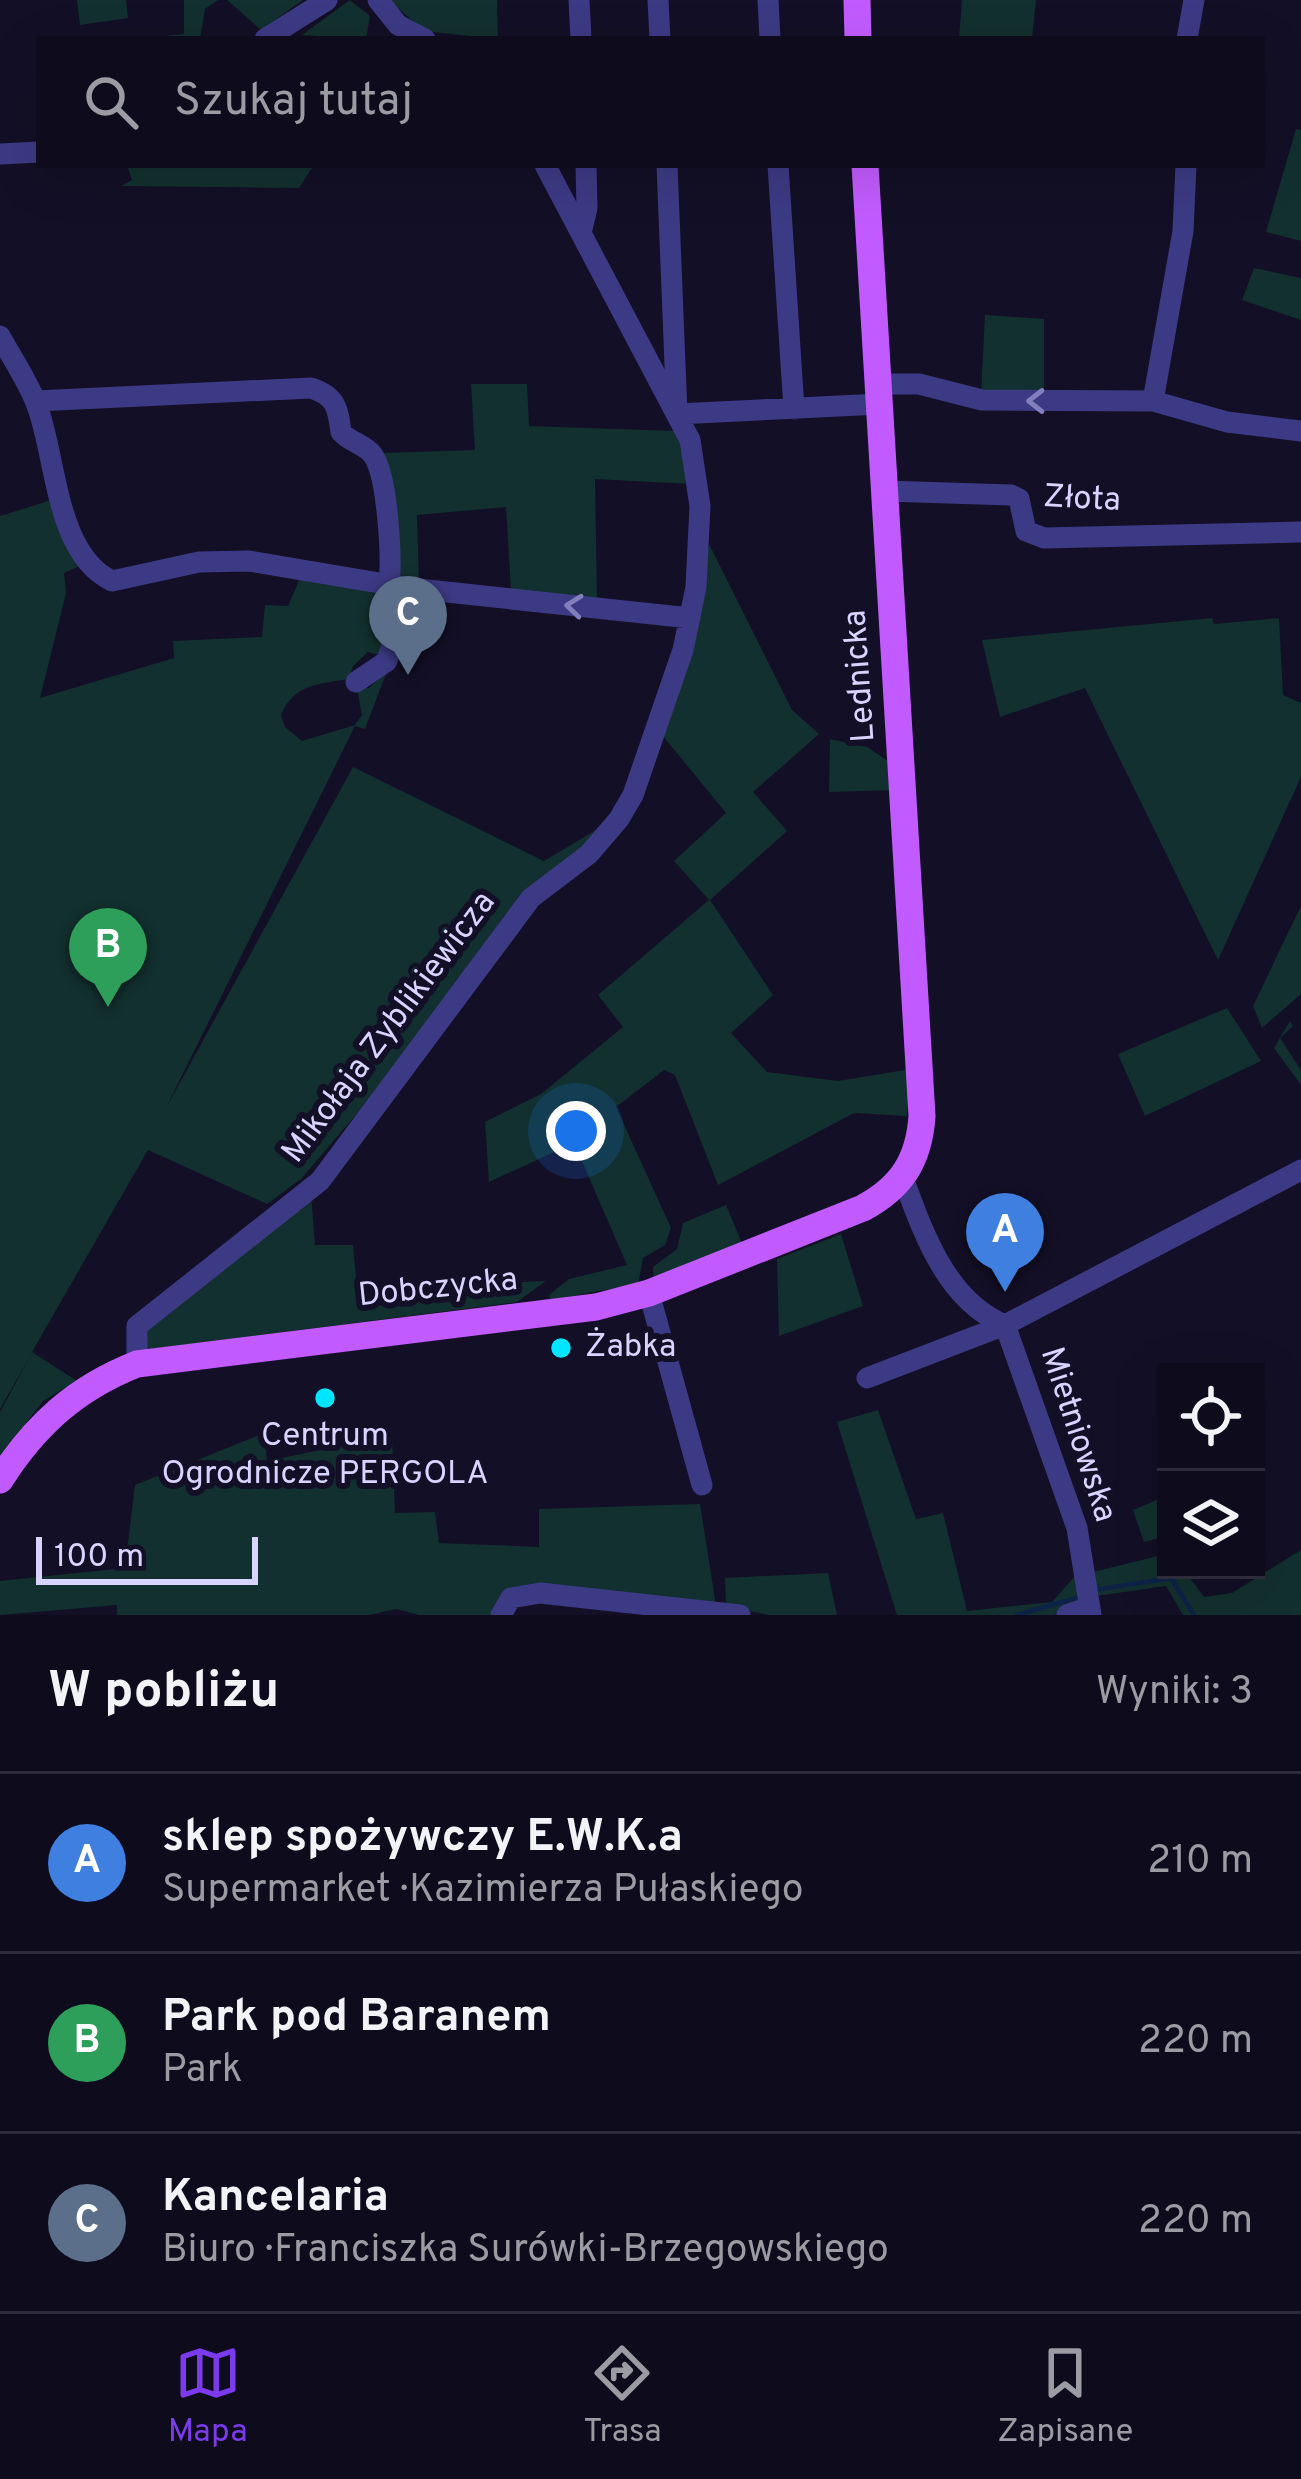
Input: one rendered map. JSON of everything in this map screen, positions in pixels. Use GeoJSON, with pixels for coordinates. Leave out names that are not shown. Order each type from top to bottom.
{"type":"FeatureCollection","features":[{"type":"Feature","properties":{"kind":"main road"},"geometry":{"type":"LineString","coordinates":[[857,0],[858,36]]}},
{"type":"Feature","properties":{"kind":"main road","name":"Lednicka"},"geometry":{"type":"LineString","coordinates":[[866,168],[922,1116],[916,1157],[903,1178]]}},
{"type":"Feature","properties":{"kind":"main road","name":"Dobczycka"},"geometry":{"type":"LineString","coordinates":[[0,1480],[26,1440],[56,1410],[136,1364],[583,1309],[650,1294],[849,1215],[903,1178]]}},
{"type":"Feature","properties":{"kind":"street"},"geometry":{"type":"LineString","coordinates":[[270,36],[327,0]]}},
{"type":"Feature","properties":{"kind":"street"},"geometry":{"type":"LineString","coordinates":[[378,0],[398,25],[419,36]]}},
{"type":"Feature","properties":{"kind":"street"},"geometry":{"type":"LineString","coordinates":[[579,0],[581,36]]}},
{"type":"Feature","properties":{"kind":"street"},"geometry":{"type":"LineString","coordinates":[[658,0],[660,36]]}},
{"type":"Feature","properties":{"kind":"street"},"geometry":{"type":"LineString","coordinates":[[768,0],[770,36]]}},
{"type":"Feature","properties":{"kind":"street"},"geometry":{"type":"LineString","coordinates":[[1188,36],[1194,0]]}},
{"type":"Feature","properties":{"kind":"street"},"geometry":{"type":"LineString","coordinates":[[0,154],[36,152]]}},
{"type":"Feature","properties":{"kind":"street","name":"Mikołaja Zyblikiewicza"},"geometry":{"type":"LineString","coordinates":[[136,1364],[136,1326],[320,1181],[531,898],[589,854],[633,795],[690,618],[699,492],[690,440],[547,168]]}},
{"type":"Feature","properties":{"kind":"street"},"geometry":{"type":"LineString","coordinates":[[580,232],[587,208],[586,168]]}},
{"type":"Feature","properties":{"kind":"street"},"geometry":{"type":"LineString","coordinates":[[667,168],[677,414],[794,409],[919,384],[982,400],[1153,401],[1227,422],[1301,431]]}},
{"type":"Feature","properties":{"kind":"street"},"geometry":{"type":"LineString","coordinates":[[778,168],[794,409]]}},
{"type":"Feature","properties":{"kind":"street"},"geometry":{"type":"LineString","coordinates":[[1153,401],[1183,231],[1186,168]]}},
{"type":"Feature","properties":{"kind":"street"},"geometry":{"type":"LineString","coordinates":[[0,336],[35,401],[70,526],[100,575],[125,581],[226,560],[399,587],[690,618]]}},
{"type":"Feature","properties":{"kind":"street"},"geometry":{"type":"LineString","coordinates":[[35,401],[311,388],[327,393],[337,405],[341,432],[371,452],[379,470],[399,587],[387,661],[356,682]]}},
{"type":"Feature","properties":{"kind":"street","name":"Złota"},"geometry":{"type":"LineString","coordinates":[[885,491],[1011,495],[1019,499],[1026,531],[1044,538],[1301,532]]}},
{"type":"Feature","properties":{"kind":"street"},"geometry":{"type":"LineString","coordinates":[[867,1378],[1005,1325],[1301,1169]]}},
{"type":"Feature","properties":{"kind":"street","name":"Mietniowska"},"geometry":{"type":"LineString","coordinates":[[903,1178],[955,1290],[976,1313],[1005,1325],[1077,1528],[1090,1611],[1067,1615]]}},
{"type":"Feature","properties":{"kind":"street"},"geometry":{"type":"LineString","coordinates":[[650,1294],[702,1485]]}},
{"type":"Feature","properties":{"kind":"street"},"geometry":{"type":"LineString","coordinates":[[501,1615],[511,1598],[540,1593],[740,1615]]}},
{"type":"Feature","properties":{"kind":"green space"},"geometry":{"type":"Polygon","coordinates":[[[77,0],[126,0],[128,18],[80,25],[77,0]]]}},
{"type":"Feature","properties":{"kind":"green space"},"geometry":{"type":"Polygon","coordinates":[[[184,0],[218,0],[205,9],[200,36],[165,36],[184,34],[184,0]]]}},
{"type":"Feature","properties":{"kind":"green space"},"geometry":{"type":"Polygon","coordinates":[[[227,0],[303,0],[261,30],[227,0]]]}},
{"type":"Feature","properties":{"kind":"green space"},"geometry":{"type":"Polygon","coordinates":[[[350,0],[370,16],[367,36],[302,35],[350,0]]]}},
{"type":"Feature","properties":{"kind":"green space"},"geometry":{"type":"Polygon","coordinates":[[[389,0],[497,0],[498,36],[424,31],[389,0]]]}},
{"type":"Feature","properties":{"kind":"green space"},"geometry":{"type":"Polygon","coordinates":[[[962,0],[1036,0],[1032,36],[959,36],[962,0]]]}},
{"type":"Feature","properties":{"kind":"green space"},"geometry":{"type":"Polygon","coordinates":[[[1296,129],[1301,130],[1301,241],[1266,232],[1296,129]]]}},
{"type":"Feature","properties":{"kind":"green space"},"geometry":{"type":"Polygon","coordinates":[[[128,168],[312,168],[299,188],[121,186],[132,180],[128,168]]]}},
{"type":"Feature","properties":{"kind":"green space"},"geometry":{"type":"Polygon","coordinates":[[[1254,268],[1301,278],[1301,320],[1242,300],[1254,268]]]}},
{"type":"Feature","properties":{"kind":"green space"},"geometry":{"type":"Polygon","coordinates":[[[985,315],[1044,319],[1044,394],[981,395],[985,315]]]}},
{"type":"Feature","properties":{"kind":"green space"},"geometry":{"type":"Polygon","coordinates":[[[471,384],[527,384],[529,426],[676,431],[687,449],[692,484],[595,479],[597,599],[511,590],[506,507],[417,515],[419,581],[398,579],[384,453],[475,450],[471,384]]]}},
{"type":"Feature","properties":{"kind":"green space"},"geometry":{"type":"Polygon","coordinates":[[[55,499],[84,564],[64,573],[66,593],[40,698],[174,658],[173,641],[262,637],[265,605],[288,606],[301,576],[401,596],[380,655],[368,652],[353,666],[349,679],[300,691],[281,715],[285,727],[302,741],[355,725],[362,715],[357,689],[369,688],[387,671],[365,729],[355,726],[166,1108],[353,767],[544,861],[599,828],[580,854],[505,915],[384,1082],[301,1179],[267,1204],[148,1150],[32,1352],[77,1381],[43,1401],[0,1457],[0,1412],[32,1353],[0,1409],[0,516],[55,499]]]}},
{"type":"Feature","properties":{"kind":"green space"},"geometry":{"type":"Polygon","coordinates":[[[709,544],[792,710],[819,734],[753,792],[787,831],[710,900],[773,995],[731,1033],[767,1072],[838,1081],[911,1069],[907,1116],[854,1113],[718,1185],[675,1075],[664,1070],[616,1107],[671,1228],[665,1245],[643,1258],[638,1284],[550,1300],[549,1295],[569,1279],[627,1265],[574,1143],[489,1182],[485,1122],[541,1094],[623,1027],[598,995],[709,900],[674,861],[726,813],[663,736],[701,600],[709,544]]]}},
{"type":"Feature","properties":{"kind":"green space"},"geometry":{"type":"Polygon","coordinates":[[[1212,618],[1214,624],[1279,618],[1283,695],[1301,703],[1301,777],[1218,960],[1085,688],[1000,717],[982,640],[1212,618]]]}},
{"type":"Feature","properties":{"kind":"green space"},"geometry":{"type":"Polygon","coordinates":[[[830,739],[867,747],[894,765],[894,790],[829,792],[830,739]]]}},
{"type":"Feature","properties":{"kind":"green space"},"geometry":{"type":"Polygon","coordinates":[[[1301,906],[1301,994],[1262,1028],[1253,1006],[1301,906]]]}},
{"type":"Feature","properties":{"kind":"green space"},"geometry":{"type":"Polygon","coordinates":[[[1227,1008],[1261,1061],[1145,1116],[1118,1054],[1227,1008]]]}},
{"type":"Feature","properties":{"kind":"green space"},"geometry":{"type":"Polygon","coordinates":[[[1290,1021],[1293,1026],[1280,1038],[1301,1070],[1301,1085],[1274,1048],[1290,1021]]]}},
{"type":"Feature","properties":{"kind":"green space"},"geometry":{"type":"Polygon","coordinates":[[[311,1195],[315,1245],[353,1245],[357,1289],[546,1281],[517,1302],[142,1350],[146,1325],[311,1195]]]}},
{"type":"Feature","properties":{"kind":"green space"},"geometry":{"type":"Polygon","coordinates":[[[726,1205],[744,1248],[654,1282],[653,1267],[677,1249],[683,1223],[726,1205]]]}},
{"type":"Feature","properties":{"kind":"green space"},"geometry":{"type":"Polygon","coordinates":[[[841,1234],[863,1306],[779,1336],[777,1259],[841,1234]]]}},
{"type":"Feature","properties":{"kind":"green space"},"geometry":{"type":"Polygon","coordinates":[[[878,1410],[916,1519],[943,1513],[967,1611],[1052,1602],[1075,1576],[1083,1605],[1054,1615],[897,1615],[837,1422],[878,1410]]]}},
{"type":"Feature","properties":{"kind":"green space"},"geometry":{"type":"Polygon","coordinates":[[[264,1433],[267,1461],[392,1435],[395,1513],[435,1512],[439,1543],[539,1547],[539,1509],[700,1504],[716,1606],[540,1587],[495,1615],[419,1615],[396,1609],[369,1615],[117,1615],[117,1605],[0,1615],[0,1581],[125,1568],[135,1485],[264,1433]]]}},
{"type":"Feature","properties":{"kind":"green space"},"geometry":{"type":"Polygon","coordinates":[[[1157,1500],[1157,1538],[1144,1542],[1133,1510],[1157,1500]]]}},
{"type":"Feature","properties":{"kind":"green space"},"geometry":{"type":"Polygon","coordinates":[[[1301,1550],[1301,1615],[1183,1615],[1166,1586],[1096,1596],[1093,1572],[1157,1556],[1157,1579],[1191,1579],[1204,1597],[1232,1593],[1254,1579],[1265,1579],[1265,1572],[1301,1550]]]}},
{"type":"Feature","properties":{"kind":"green space"},"geometry":{"type":"Polygon","coordinates":[[[828,1573],[837,1615],[769,1615],[726,1606],[725,1578],[828,1573]]]}},
{"type":"Feature","properties":{"kind":"waterway"},"geometry":{"type":"LineString","coordinates":[[1094,1590],[1171,1578],[1194,1615]]}},
{"type":"Feature","properties":{"kind":"waterway"},"geometry":{"type":"LineString","coordinates":[[1017,1615],[1080,1597]]}},
{"type":"Feature","properties":{"kind":"place","name":"Kancelaria"},"geometry":{"type":"Point","coordinates":[408,675]}},
{"type":"Feature","properties":{"kind":"place","name":"Park pod Baranem"},"geometry":{"type":"Point","coordinates":[108,1007]}},
{"type":"Feature","properties":{"kind":"place","name":"sklep spożywczy E.W.K.a"},"geometry":{"type":"Point","coordinates":[1005,1292]}},
{"type":"Feature","properties":{"kind":"place","name":"Żabka"},"geometry":{"type":"Point","coordinates":[561,1348]}},
{"type":"Feature","properties":{"kind":"place","name":"Centrum Ogrodnicze PERGOLA"},"geometry":{"type":"Point","coordinates":[325,1398]}}]}
